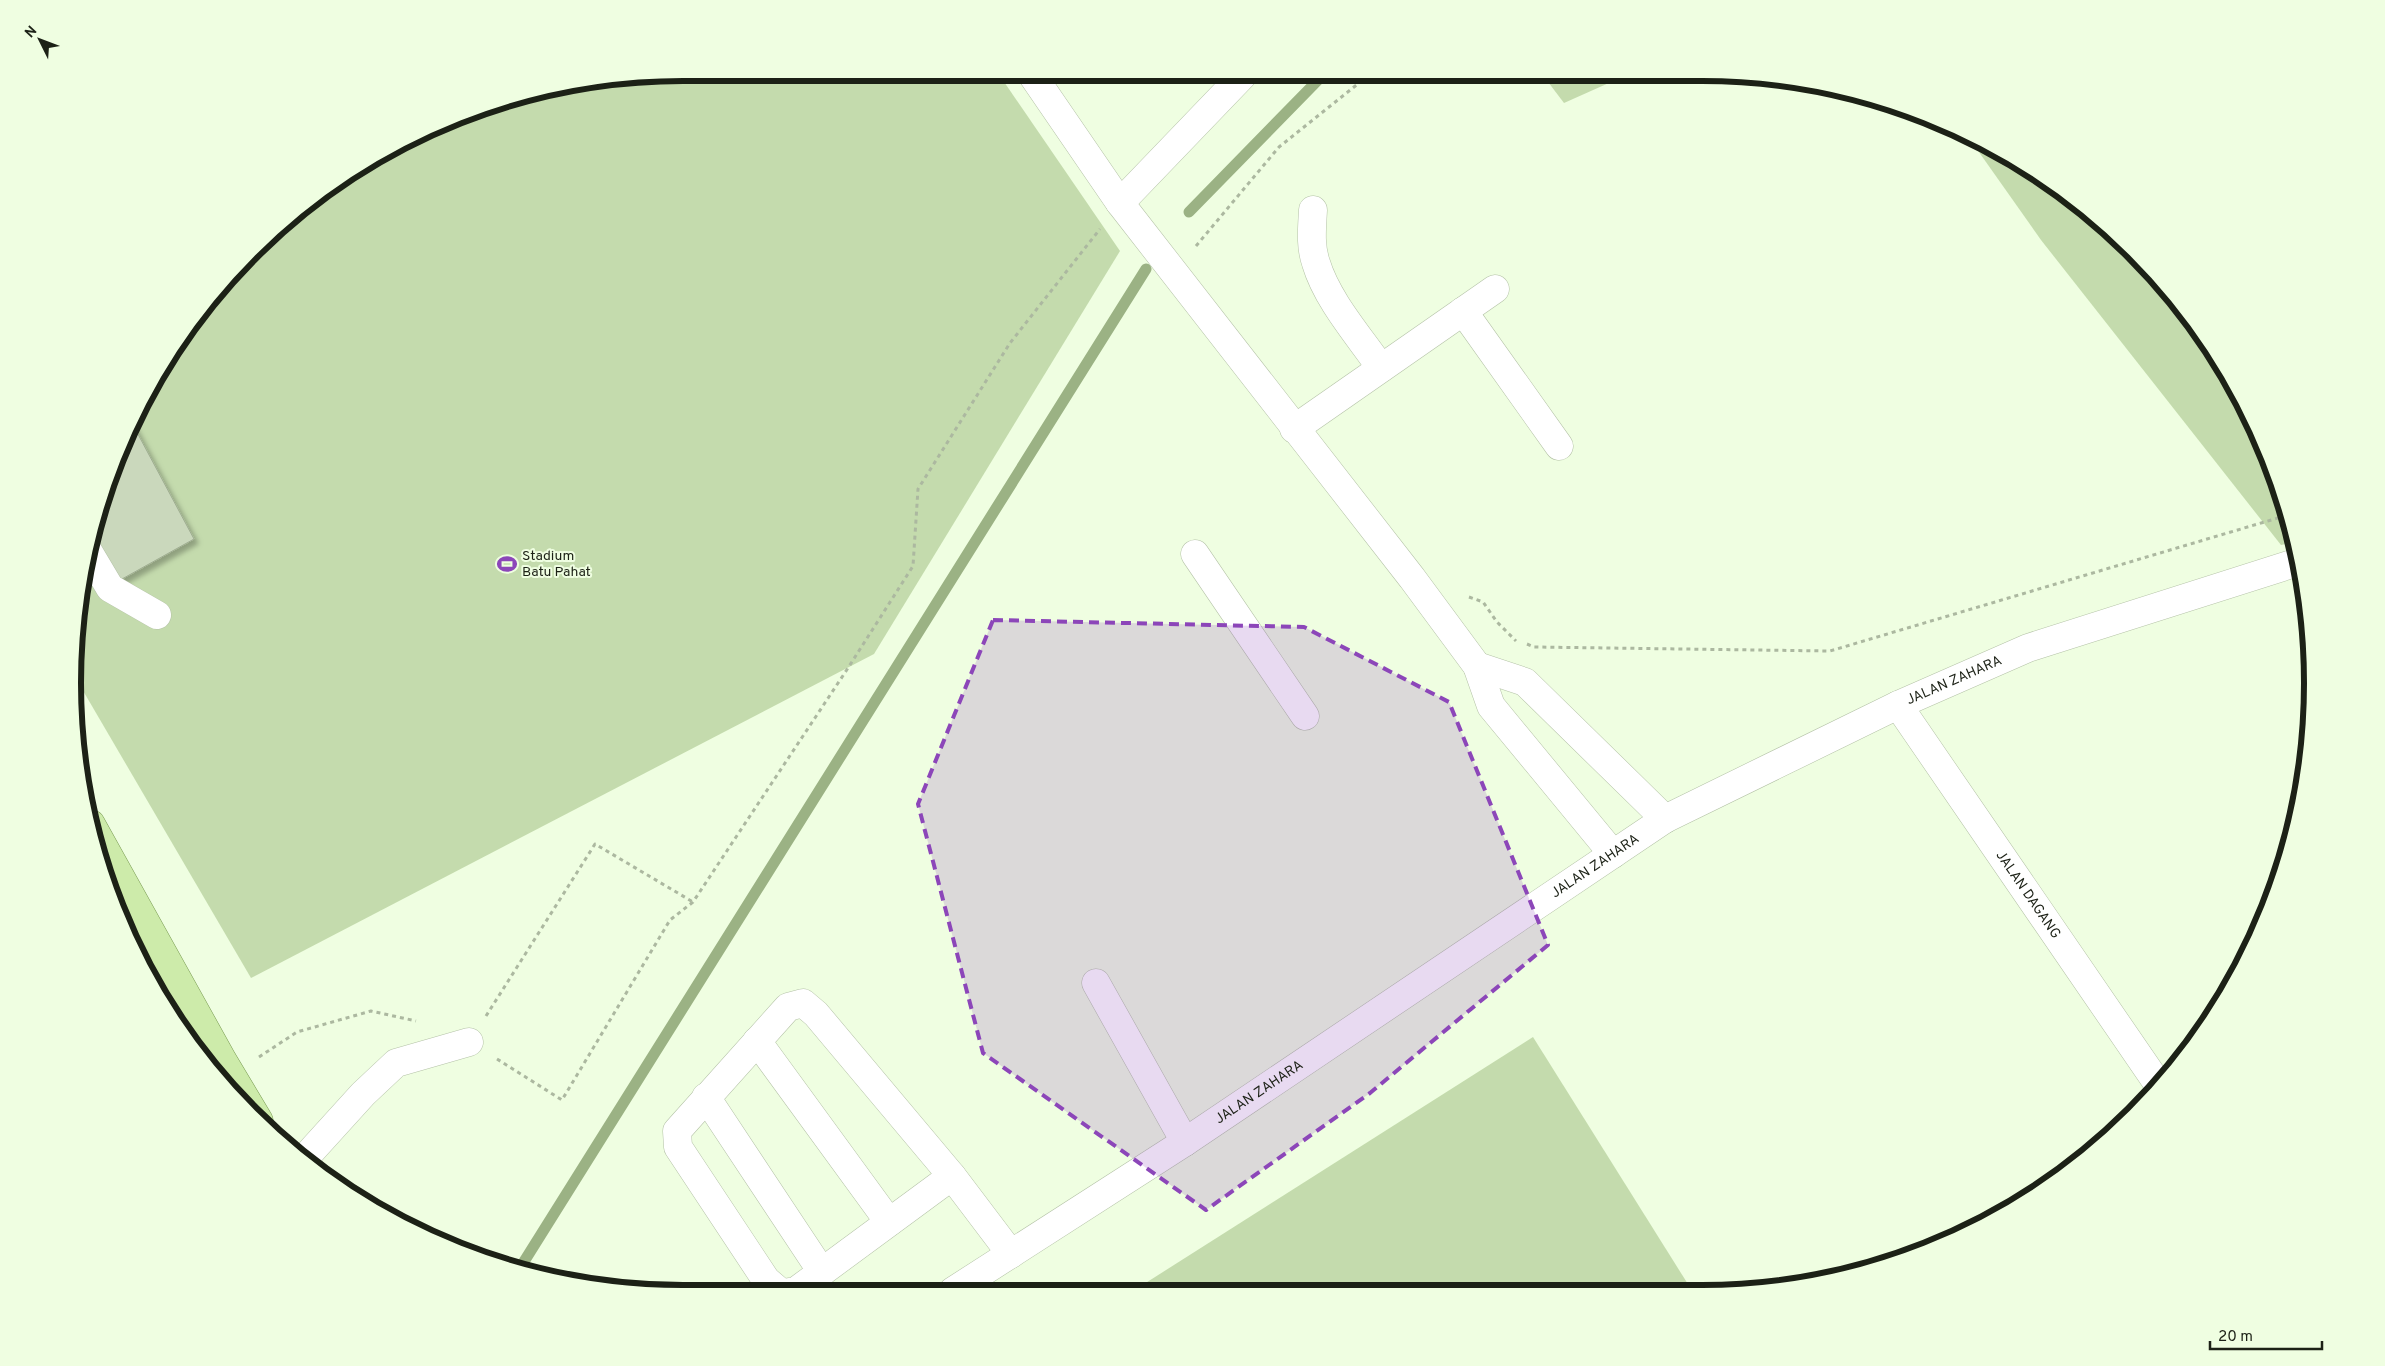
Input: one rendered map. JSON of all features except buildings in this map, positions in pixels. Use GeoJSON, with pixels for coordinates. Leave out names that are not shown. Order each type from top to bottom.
{"type":"FeatureCollection","features":[{"type":"Feature","properties":{"kind":"main road"},"geometry":{"type":"LineString","coordinates":[[107,856],[222,1068]]}},
{"type":"Feature","properties":{"kind":"street"},"geometry":{"type":"LineString","coordinates":[[1036,81],[1120,203],[1412,578],[1477,666],[1491,706],[1613,854]]}},
{"type":"Feature","properties":{"kind":"street"},"geometry":{"type":"LineString","coordinates":[[1120,203],[1237,81]]}},
{"type":"Feature","properties":{"kind":"street"},"geometry":{"type":"LineString","coordinates":[[1313,210],[1311,242],[1316,263],[1326,289],[1381,368]]}},
{"type":"Feature","properties":{"kind":"street"},"geometry":{"type":"LineString","coordinates":[[1294,428],[1495,289]]}},
{"type":"Feature","properties":{"kind":"street"},"geometry":{"type":"LineString","coordinates":[[1463,311],[1559,446]]}},
{"type":"Feature","properties":{"kind":"street"},"geometry":{"type":"LineString","coordinates":[[1196,554],[1305,716]]}},
{"type":"Feature","properties":{"kind":"street"},"geometry":{"type":"LineString","coordinates":[[94,561],[110,588],[157,615]]}},
{"type":"Feature","properties":{"kind":"street","name":"JALAN ZAHARA"},"geometry":{"type":"LineString","coordinates":[[962,1285],[1185,1142],[1665,819],[1898,705],[2028,648],[2292,564]]}},
{"type":"Feature","properties":{"kind":"street"},"geometry":{"type":"LineString","coordinates":[[1477,666],[1525,682],[1665,819]]}},
{"type":"Feature","properties":{"kind":"street","name":"JALAN DAGANG"},"geometry":{"type":"LineString","coordinates":[[1898,705],[2155,1079]]}},
{"type":"Feature","properties":{"kind":"street"},"geometry":{"type":"LineString","coordinates":[[1096,983],[1185,1142]]}},
{"type":"Feature","properties":{"kind":"street"},"geometry":{"type":"LineString","coordinates":[[772,1285],[766,1280],[678,1147],[677,1131],[788,1007],[803,1003],[816,1014],[952,1176],[1011,1254]]}},
{"type":"Feature","properties":{"kind":"street"},"geometry":{"type":"LineString","coordinates":[[757,1041],[889,1222]]}},
{"type":"Feature","properties":{"kind":"street"},"geometry":{"type":"LineString","coordinates":[[309,1154],[363,1094],[396,1063],[469,1042]]}},
{"type":"Feature","properties":{"kind":"street"},"geometry":{"type":"LineString","coordinates":[[706,1097],[822,1272]]}},
{"type":"Feature","properties":{"kind":"street"},"geometry":{"type":"LineString","coordinates":[[804,1285],[952,1176]]}},
{"type":"Feature","properties":{"kind":"path"},"geometry":{"type":"LineString","coordinates":[[1173,273],[1279,147],[1362,81]]}},
{"type":"Feature","properties":{"kind":"path"},"geometry":{"type":"LineString","coordinates":[[693,902],[595,844],[469,1042],[562,1100],[670,920],[693,902],[843,676],[913,566],[918,490],[1010,343],[1120,203]]}},
{"type":"Feature","properties":{"kind":"path"},"geometry":{"type":"LineString","coordinates":[[1465,596],[1483,602],[1514,640],[1534,647],[1830,651],[2280,517]]}},
{"type":"Feature","properties":{"kind":"path"},"geometry":{"type":"LineString","coordinates":[[222,1068],[297,1032],[371,1011],[422,1022]]}},
{"type":"Feature","properties":{"kind":"highlighted area"},"geometry":{"type":"Polygon","coordinates":[[[993,620],[1304,627],[1449,702],[1548,945],[1370,1093],[1206,1210],[983,1053],[918,804],[993,620]]]}},
{"type":"Feature","properties":{"kind":"green space","name":"Stadium Batu Pahat"},"geometry":{"type":"Polygon","coordinates":[[[683,81],[1003,81],[1120,251],[874,654],[251,978],[81,688],[81,683],[86,604],[102,527],[113,490],[143,417],[162,382],[206,317],[231,286],[257,257],[286,231],[349,183],[382,162],[417,143],[453,127],[527,102],[604,86],[683,81]]]}},
{"type":"Feature","properties":{"kind":"green space"},"geometry":{"type":"Polygon","coordinates":[[[1547,81],[1613,81],[1564,103],[1547,81]]]}},
{"type":"Feature","properties":{"kind":"green space"},"geometry":{"type":"Polygon","coordinates":[[[1975,147],[2036,183],[2099,231],[2128,257],[2179,317],[2223,382],[2242,417],[2272,490],[2287,544],[2281,545],[2041,240],[1975,147]]]}},
{"type":"Feature","properties":{"kind":"green space"},"geometry":{"type":"Polygon","coordinates":[[[1533,1037],[1688,1285],[1142,1285],[1533,1037]]]}},
{"type":"Feature","properties":{"kind":"waterway"},"geometry":{"type":"LineString","coordinates":[[1189,212],[1317,81]]}},
{"type":"Feature","properties":{"kind":"waterway"},"geometry":{"type":"LineString","coordinates":[[523,1263],[1146,269]]}},
{"type":"Feature","properties":{"kind":"place","name":"Stadium Batu Pahat"},"geometry":{"type":"Point","coordinates":[507,564]}}]}
